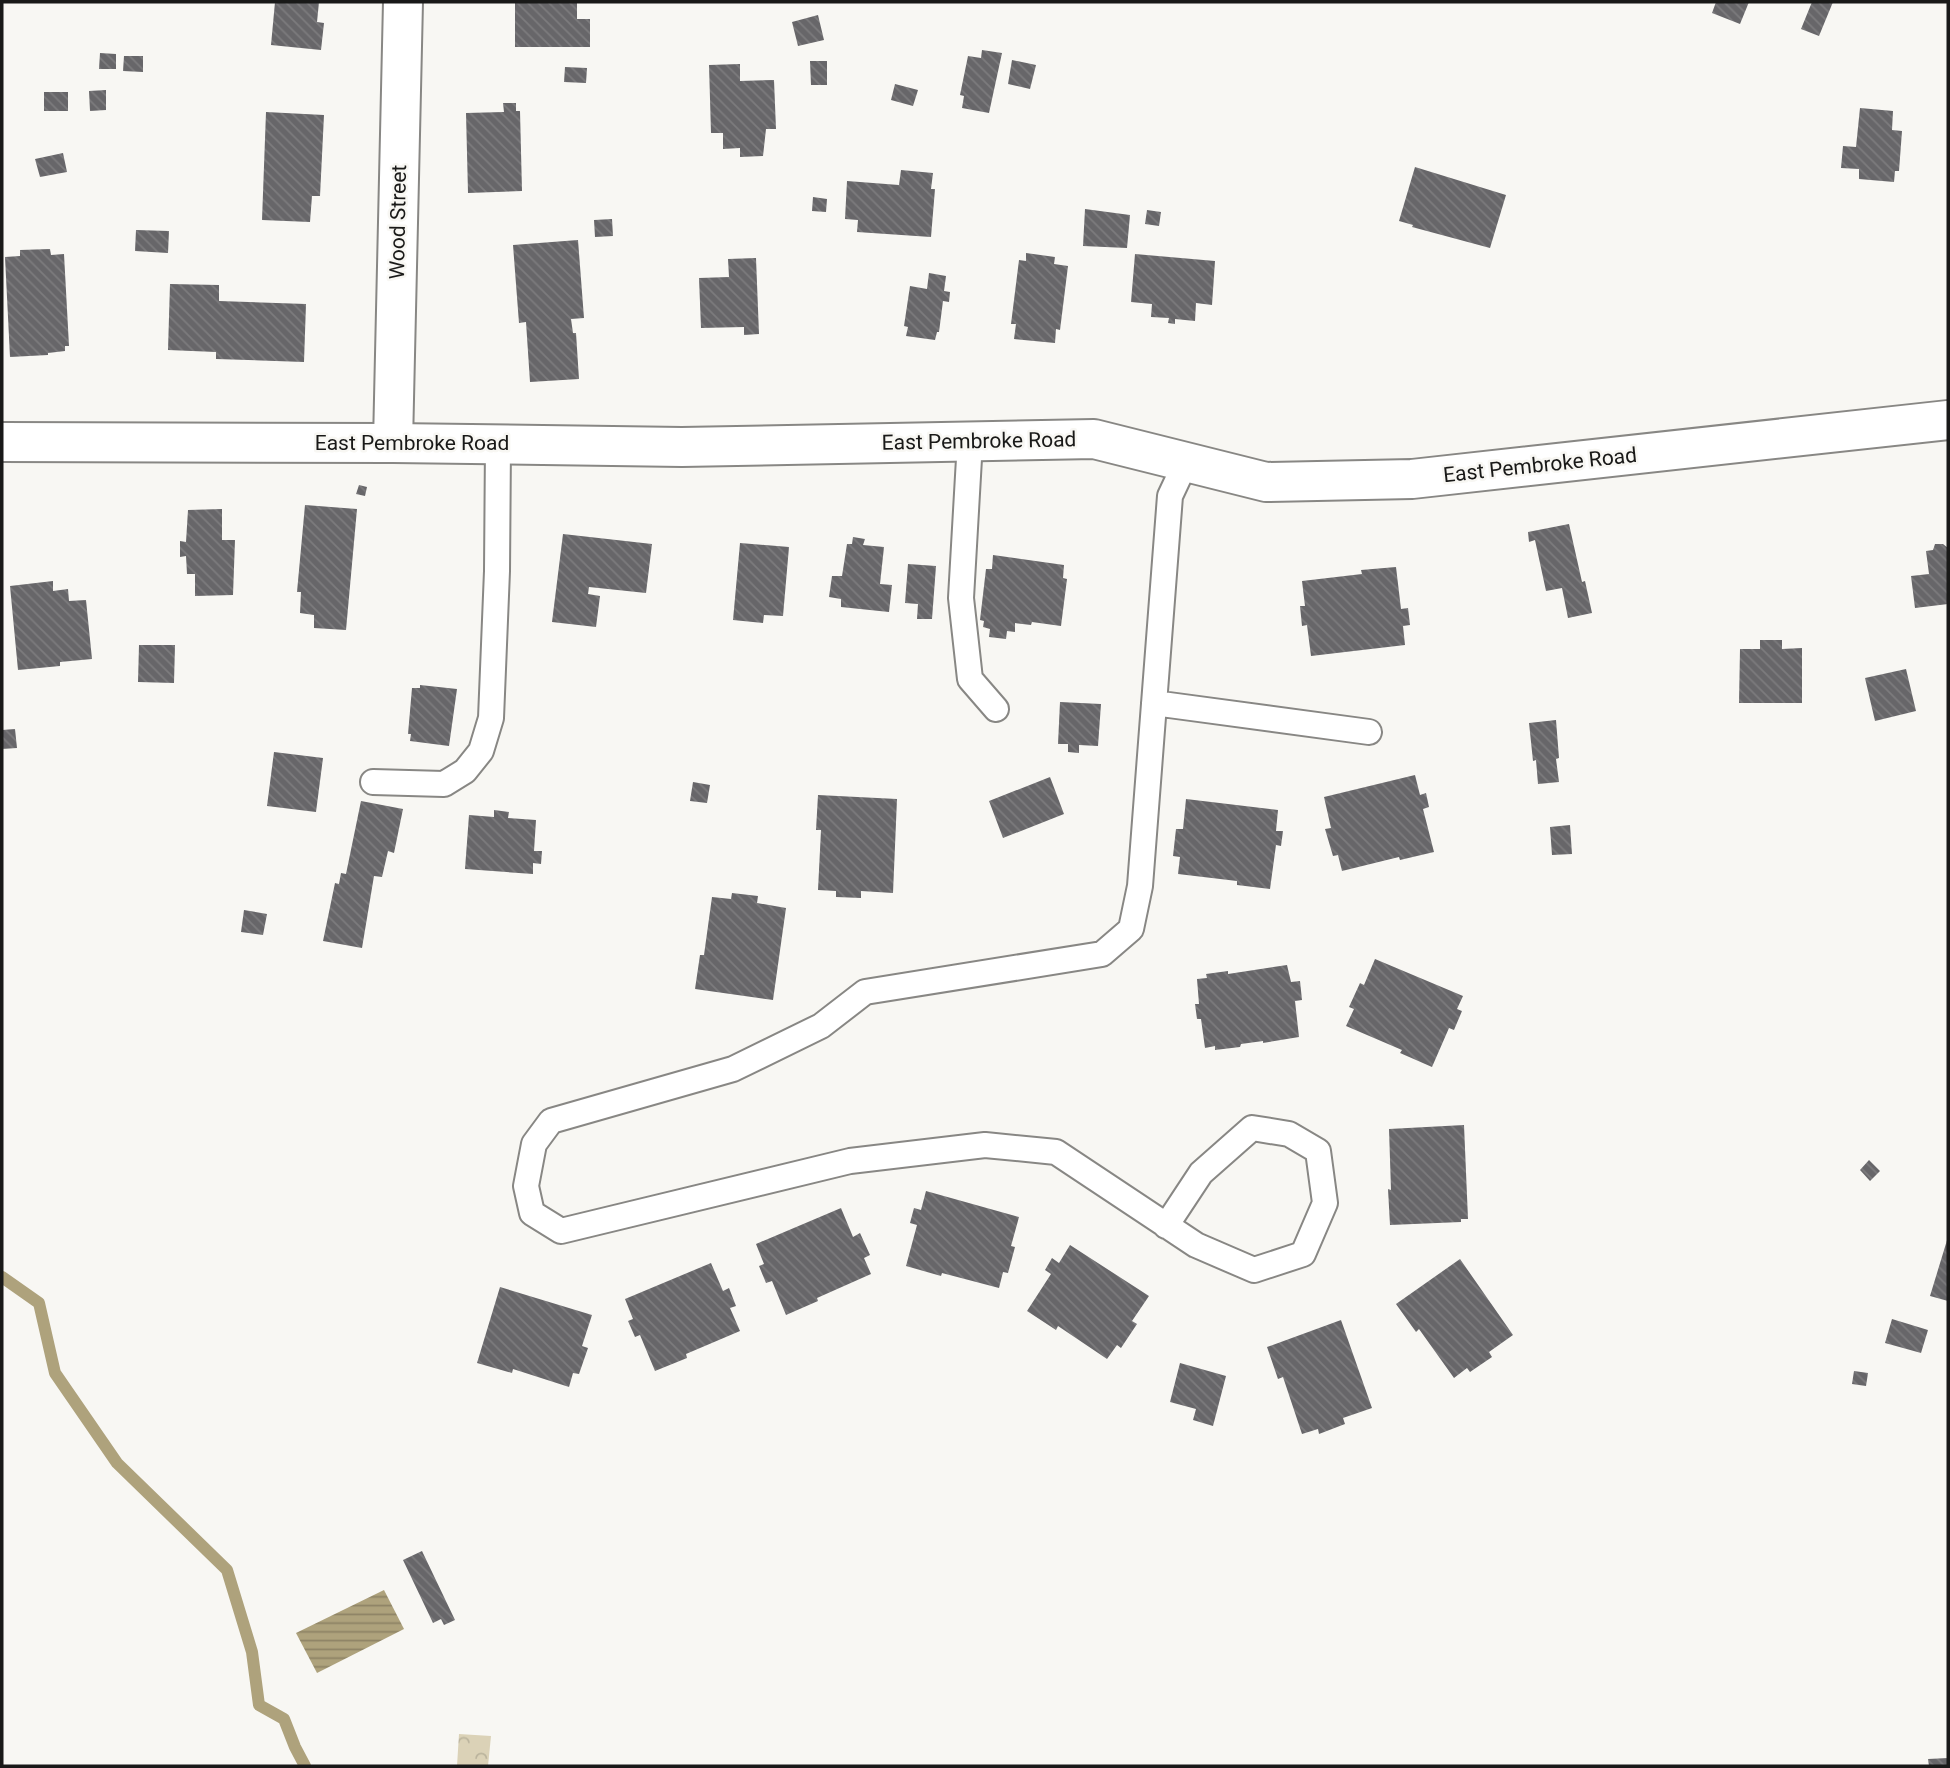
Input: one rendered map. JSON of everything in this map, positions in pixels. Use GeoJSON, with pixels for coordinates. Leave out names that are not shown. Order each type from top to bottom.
{"type":"FeatureCollection","features":[{"type":"Feature","properties":{"kind":"street","name":"Wood Street"},"geometry":{"type":"LineString","coordinates":[[393,443],[403,2]]}},
{"type":"Feature","properties":{"kind":"street","name":"East Pembroke Road"},"geometry":{"type":"LineString","coordinates":[[2,442],[682,447],[1094,439],[1266,482],[1412,479],[1948,420]]}},
{"type":"Feature","properties":{"kind":"lane"},"geometry":{"type":"LineString","coordinates":[[970,441],[961,598],[970,679],[996,709]]}},
{"type":"Feature","properties":{"kind":"lane"},"geometry":{"type":"LineString","coordinates":[[373,782],[444,784],[465,771],[481,751],[491,718],[497,571],[498,444]]}},
{"type":"Feature","properties":{"kind":"lane"},"geometry":{"type":"LineString","coordinates":[[1166,1226],[1202,1173],[1252,1128],[1289,1134],[1318,1151],[1325,1203],[1303,1254],[1254,1270],[1196,1245],[1166,1226],[1056,1152],[985,1145],[850,1161],[561,1231],[531,1213],[526,1186],[534,1144],[551,1121],[733,1069],[821,1026],[865,992],[1102,954],[1131,929],[1140,886],[1170,496],[1186,462]]}},
{"type":"Feature","properties":{"kind":"lane"},"geometry":{"type":"LineString","coordinates":[[1154,703],[1369,732]]}},
{"type":"Feature","properties":{"kind":"green space"},"geometry":{"type":"Polygon","coordinates":[[[459,1734],[491,1736],[488,1766],[457,1766],[459,1734]]]}},
{"type":"Feature","properties":{"kind":"shaded area"},"geometry":{"type":"Polygon","coordinates":[[[384,1590],[404,1629],[317,1673],[296,1633],[384,1590]]]}},
{"type":"Feature","properties":{"kind":"building"},"geometry":{"type":"Polygon","coordinates":[[[275,2],[319,2],[317,22],[324,23],[321,50],[271,45],[275,2]]]}},
{"type":"Feature","properties":{"kind":"building"},"geometry":{"type":"Polygon","coordinates":[[[515,2],[577,2],[577,19],[590,19],[590,47],[515,47],[515,2]]]}},
{"type":"Feature","properties":{"kind":"building"},"geometry":{"type":"Polygon","coordinates":[[[1716,2],[1749,2],[1740,24],[1712,13],[1716,2]]]}},
{"type":"Feature","properties":{"kind":"building"},"geometry":{"type":"Polygon","coordinates":[[[1812,2],[1833,2],[1819,36],[1801,29],[1812,2]]]}},
{"type":"Feature","properties":{"kind":"building"},"geometry":{"type":"Polygon","coordinates":[[[818,15],[824,40],[798,46],[792,22],[818,15]]]}},
{"type":"Feature","properties":{"kind":"building"},"geometry":{"type":"Polygon","coordinates":[[[982,50],[1002,53],[989,113],[962,108],[964,96],[960,95],[968,56],[981,58],[982,50]]]}},
{"type":"Feature","properties":{"kind":"building"},"geometry":{"type":"Polygon","coordinates":[[[100,53],[116,54],[116,69],[99,69],[100,53]]]}},
{"type":"Feature","properties":{"kind":"building"},"geometry":{"type":"Polygon","coordinates":[[[124,56],[143,56],[143,72],[123,71],[124,56]]]}},
{"type":"Feature","properties":{"kind":"building"},"geometry":{"type":"Polygon","coordinates":[[[1012,60],[1036,65],[1030,89],[1008,84],[1012,60]]]}},
{"type":"Feature","properties":{"kind":"building"},"geometry":{"type":"Polygon","coordinates":[[[810,61],[827,61],[827,85],[811,85],[810,61]]]}},
{"type":"Feature","properties":{"kind":"building"},"geometry":{"type":"Polygon","coordinates":[[[740,64],[740,81],[774,80],[776,129],[766,129],[763,156],[740,157],[740,148],[723,149],[723,133],[711,133],[709,65],[740,64]]]}},
{"type":"Feature","properties":{"kind":"building"},"geometry":{"type":"Polygon","coordinates":[[[565,67],[587,68],[586,83],[564,82],[565,67]]]}},
{"type":"Feature","properties":{"kind":"building"},"geometry":{"type":"Polygon","coordinates":[[[895,84],[918,90],[913,106],[891,100],[895,84]]]}},
{"type":"Feature","properties":{"kind":"building"},"geometry":{"type":"Polygon","coordinates":[[[106,90],[106,110],[90,111],[89,91],[106,90]]]}},
{"type":"Feature","properties":{"kind":"building"},"geometry":{"type":"Polygon","coordinates":[[[44,92],[68,92],[68,111],[44,111],[44,92]]]}},
{"type":"Feature","properties":{"kind":"building"},"geometry":{"type":"Polygon","coordinates":[[[503,103],[516,103],[516,111],[520,111],[522,191],[468,193],[466,113],[504,112],[503,103]]]}},
{"type":"Feature","properties":{"kind":"building"},"geometry":{"type":"Polygon","coordinates":[[[1860,108],[1893,111],[1892,130],[1902,131],[1899,171],[1895,171],[1894,182],[1859,179],[1859,169],[1841,168],[1843,146],[1856,147],[1860,108]]]}},
{"type":"Feature","properties":{"kind":"building"},"geometry":{"type":"Polygon","coordinates":[[[266,112],[324,115],[320,196],[312,196],[310,222],[262,220],[266,112]]]}},
{"type":"Feature","properties":{"kind":"building"},"geometry":{"type":"Polygon","coordinates":[[[63,153],[67,172],[40,177],[35,159],[63,153]]]}},
{"type":"Feature","properties":{"kind":"building"},"geometry":{"type":"Polygon","coordinates":[[[1415,167],[1506,195],[1490,248],[1399,221],[1415,167]]]}},
{"type":"Feature","properties":{"kind":"building"},"geometry":{"type":"Polygon","coordinates":[[[901,170],[933,173],[931,189],[935,189],[931,237],[857,232],[858,220],[845,219],[847,181],[899,185],[901,170]]]}},
{"type":"Feature","properties":{"kind":"building"},"geometry":{"type":"Polygon","coordinates":[[[813,197],[827,199],[826,212],[812,211],[813,197]]]}},
{"type":"Feature","properties":{"kind":"building"},"geometry":{"type":"Polygon","coordinates":[[[1085,209],[1130,215],[1127,248],[1083,246],[1085,209]]]}},
{"type":"Feature","properties":{"kind":"building"},"geometry":{"type":"Polygon","coordinates":[[[1147,210],[1161,212],[1159,226],[1145,224],[1147,210]]]}},
{"type":"Feature","properties":{"kind":"building"},"geometry":{"type":"Polygon","coordinates":[[[612,219],[613,236],[595,237],[594,220],[612,219]]]}},
{"type":"Feature","properties":{"kind":"building"},"geometry":{"type":"Polygon","coordinates":[[[136,230],[169,231],[168,253],[135,251],[136,230]]]}},
{"type":"Feature","properties":{"kind":"building"},"geometry":{"type":"Polygon","coordinates":[[[578,240],[584,318],[571,319],[573,333],[576,333],[579,379],[530,382],[526,322],[519,323],[513,245],[578,240]]]}},
{"type":"Feature","properties":{"kind":"building"},"geometry":{"type":"Polygon","coordinates":[[[50,249],[51,255],[64,254],[69,346],[65,346],[65,351],[48,355],[10,357],[5,257],[20,256],[20,250],[50,249]]]}},
{"type":"Feature","properties":{"kind":"building"},"geometry":{"type":"Polygon","coordinates":[[[1026,253],[1055,257],[1054,264],[1068,266],[1060,330],[1056,329],[1055,343],[1014,339],[1016,324],[1011,324],[1019,260],[1026,261],[1026,253]]]}},
{"type":"Feature","properties":{"kind":"building"},"geometry":{"type":"Polygon","coordinates":[[[1135,254],[1215,261],[1212,305],[1196,303],[1195,321],[1175,319],[1175,324],[1168,323],[1169,318],[1151,317],[1152,304],[1131,302],[1135,254]]]}},
{"type":"Feature","properties":{"kind":"building"},"geometry":{"type":"Polygon","coordinates":[[[756,258],[759,334],[744,335],[744,327],[701,328],[699,278],[729,277],[728,259],[756,258]]]}},
{"type":"Feature","properties":{"kind":"building"},"geometry":{"type":"Polygon","coordinates":[[[929,273],[946,276],[944,291],[950,292],[949,302],[943,301],[939,332],[935,340],[906,336],[908,327],[904,326],[910,286],[927,289],[929,273]]]}},
{"type":"Feature","properties":{"kind":"building"},"geometry":{"type":"Polygon","coordinates":[[[170,284],[219,285],[219,301],[306,304],[304,362],[216,359],[216,352],[168,350],[170,284]]]}},
{"type":"Feature","properties":{"kind":"building"},"geometry":{"type":"Polygon","coordinates":[[[359,485],[367,487],[365,496],[356,494],[359,485]]]}},
{"type":"Feature","properties":{"kind":"building"},"geometry":{"type":"Polygon","coordinates":[[[305,505],[357,509],[346,630],[314,628],[314,615],[300,613],[301,592],[297,592],[305,505]]]}},
{"type":"Feature","properties":{"kind":"building"},"geometry":{"type":"Polygon","coordinates":[[[222,509],[222,540],[235,540],[233,595],[195,596],[195,574],[187,574],[186,556],[180,557],[180,541],[186,542],[188,510],[222,509]]]}},
{"type":"Feature","properties":{"kind":"building"},"geometry":{"type":"Polygon","coordinates":[[[1569,524],[1592,613],[1568,618],[1562,588],[1546,591],[1535,540],[1529,542],[1528,532],[1569,524]]]}},
{"type":"Feature","properties":{"kind":"building"},"geometry":{"type":"Polygon","coordinates":[[[563,534],[652,544],[646,593],[589,587],[588,594],[600,596],[596,627],[552,622],[563,534]]]}},
{"type":"Feature","properties":{"kind":"building"},"geometry":{"type":"Polygon","coordinates":[[[853,537],[865,539],[863,545],[884,547],[880,584],[892,585],[889,612],[841,607],[841,599],[829,597],[832,576],[842,576],[847,544],[852,544],[853,537]]]}},
{"type":"Feature","properties":{"kind":"building"},"geometry":{"type":"Polygon","coordinates":[[[740,543],[789,547],[783,616],[764,615],[763,623],[733,620],[740,543]]]}},
{"type":"Feature","properties":{"kind":"building"},"geometry":{"type":"Polygon","coordinates":[[[1935,544],[1943,544],[1948,548],[1948,604],[1915,608],[1911,576],[1929,574],[1926,551],[1933,550],[1935,544]]]}},
{"type":"Feature","properties":{"kind":"building"},"geometry":{"type":"Polygon","coordinates":[[[993,555],[1064,565],[1063,578],[1067,579],[1061,626],[1032,622],[1031,625],[1015,623],[1015,632],[1007,631],[1006,639],[989,637],[990,629],[983,627],[984,621],[980,620],[986,569],[992,569],[993,555]]]}},
{"type":"Feature","properties":{"kind":"building"},"geometry":{"type":"Polygon","coordinates":[[[908,564],[936,566],[932,619],[917,619],[918,604],[905,603],[908,564]]]}},
{"type":"Feature","properties":{"kind":"building"},"geometry":{"type":"Polygon","coordinates":[[[1396,567],[1401,609],[1408,608],[1410,625],[1403,626],[1405,645],[1311,656],[1307,625],[1302,626],[1300,606],[1305,606],[1302,581],[1362,574],[1361,570],[1396,567]]]}},
{"type":"Feature","properties":{"kind":"building"},"geometry":{"type":"Polygon","coordinates":[[[53,581],[53,591],[68,589],[69,601],[86,600],[92,659],[60,662],[60,666],[18,670],[10,586],[53,581]]]}},
{"type":"Feature","properties":{"kind":"building"},"geometry":{"type":"Polygon","coordinates":[[[1760,640],[1782,640],[1782,649],[1802,648],[1802,703],[1739,703],[1740,649],[1760,649],[1760,640]]]}},
{"type":"Feature","properties":{"kind":"building"},"geometry":{"type":"Polygon","coordinates":[[[139,645],[175,645],[174,683],[138,682],[139,645]]]}},
{"type":"Feature","properties":{"kind":"building"},"geometry":{"type":"Polygon","coordinates":[[[1906,669],[1916,711],[1875,721],[1865,678],[1906,669]]]}},
{"type":"Feature","properties":{"kind":"building"},"geometry":{"type":"Polygon","coordinates":[[[420,685],[457,689],[449,746],[410,741],[411,734],[408,734],[412,688],[420,688],[420,685]]]}},
{"type":"Feature","properties":{"kind":"building"},"geometry":{"type":"Polygon","coordinates":[[[1060,702],[1101,704],[1098,746],[1079,745],[1079,753],[1068,752],[1068,744],[1058,744],[1060,702]]]}},
{"type":"Feature","properties":{"kind":"building"},"geometry":{"type":"Polygon","coordinates":[[[1556,720],[1559,782],[1538,784],[1529,723],[1556,720]]]}},
{"type":"Feature","properties":{"kind":"building"},"geometry":{"type":"Polygon","coordinates":[[[15,729],[17,748],[2,749],[2,730],[15,729]]]}},
{"type":"Feature","properties":{"kind":"building"},"geometry":{"type":"Polygon","coordinates":[[[274,752],[323,758],[316,812],[267,806],[274,752]]]}},
{"type":"Feature","properties":{"kind":"building"},"geometry":{"type":"Polygon","coordinates":[[[1415,775],[1420,795],[1426,793],[1429,807],[1423,809],[1434,852],[1400,860],[1399,857],[1342,871],[1338,855],[1333,856],[1325,829],[1331,828],[1324,797],[1415,775]]]}},
{"type":"Feature","properties":{"kind":"building"},"geometry":{"type":"Polygon","coordinates":[[[1050,777],[1064,814],[1003,838],[989,801],[1050,777]]]}},
{"type":"Feature","properties":{"kind":"building"},"geometry":{"type":"Polygon","coordinates":[[[693,782],[710,785],[707,803],[690,801],[693,782]]]}},
{"type":"Feature","properties":{"kind":"building"},"geometry":{"type":"Polygon","coordinates":[[[818,795],[897,799],[893,893],[861,891],[861,898],[836,897],[836,891],[818,890],[821,830],[816,830],[818,795]]]}},
{"type":"Feature","properties":{"kind":"building"},"geometry":{"type":"Polygon","coordinates":[[[1186,799],[1278,810],[1276,831],[1283,831],[1281,846],[1276,845],[1270,889],[1237,885],[1237,881],[1178,874],[1180,857],[1173,856],[1176,829],[1183,829],[1186,799]]]}},
{"type":"Feature","properties":{"kind":"building"},"geometry":{"type":"Polygon","coordinates":[[[361,801],[403,809],[394,853],[388,851],[382,877],[374,876],[362,948],[323,941],[335,883],[339,884],[341,873],[346,874],[361,801]]]}},
{"type":"Feature","properties":{"kind":"building"},"geometry":{"type":"Polygon","coordinates":[[[494,810],[509,812],[508,818],[536,820],[534,851],[542,851],[541,864],[533,863],[533,874],[465,869],[469,815],[494,817],[494,810]]]}},
{"type":"Feature","properties":{"kind":"building"},"geometry":{"type":"Polygon","coordinates":[[[1570,825],[1572,854],[1552,855],[1550,827],[1570,825]]]}},
{"type":"Feature","properties":{"kind":"building"},"geometry":{"type":"Polygon","coordinates":[[[732,893],[758,896],[757,903],[786,908],[773,1000],[695,989],[700,955],[704,955],[712,897],[731,899],[732,893]]]}},
{"type":"Feature","properties":{"kind":"building"},"geometry":{"type":"Polygon","coordinates":[[[244,910],[267,914],[263,935],[241,932],[244,910]]]}},
{"type":"Feature","properties":{"kind":"building"},"geometry":{"type":"Polygon","coordinates":[[[1375,959],[1463,996],[1457,1009],[1462,1011],[1454,1030],[1449,1028],[1432,1067],[1400,1053],[1402,1050],[1346,1026],[1354,1009],[1349,1007],[1360,983],[1364,985],[1375,959]]]}},
{"type":"Feature","properties":{"kind":"building"},"geometry":{"type":"Polygon","coordinates":[[[1287,965],[1291,982],[1300,981],[1302,1000],[1295,1001],[1299,1037],[1215,1050],[1215,1046],[1205,1048],[1201,1019],[1197,1019],[1195,1004],[1199,1004],[1197,979],[1207,978],[1206,974],[1228,971],[1228,974],[1287,965]]]}},
{"type":"Feature","properties":{"kind":"building"},"geometry":{"type":"Polygon","coordinates":[[[1464,1125],[1468,1219],[1461,1219],[1461,1222],[1390,1225],[1389,1129],[1464,1125]]]}},
{"type":"Feature","properties":{"kind":"building"},"geometry":{"type":"Polygon","coordinates":[[[1869,1160],[1880,1171],[1870,1181],[1860,1170],[1869,1160]]]}},
{"type":"Feature","properties":{"kind":"building"},"geometry":{"type":"Polygon","coordinates":[[[926,1191],[1019,1217],[1011,1246],[1015,1247],[1008,1273],[1003,1272],[999,1288],[906,1266],[917,1225],[910,1223],[914,1208],[921,1210],[926,1191]]]}},
{"type":"Feature","properties":{"kind":"building"},"geometry":{"type":"Polygon","coordinates":[[[841,1208],[853,1237],[860,1233],[870,1255],[864,1258],[871,1274],[786,1315],[772,1281],[766,1283],[759,1266],[764,1264],[756,1244],[841,1208]]]}},
{"type":"Feature","properties":{"kind":"building"},"geometry":{"type":"Polygon","coordinates":[[[1948,1237],[1948,1301],[1930,1296],[1948,1237]]]}},
{"type":"Feature","properties":{"kind":"building"},"geometry":{"type":"Polygon","coordinates":[[[1070,1245],[1149,1296],[1132,1321],[1137,1324],[1121,1348],[1117,1345],[1107,1359],[1058,1326],[1056,1330],[1027,1311],[1051,1274],[1045,1270],[1052,1258],[1059,1263],[1070,1245]]]}},
{"type":"Feature","properties":{"kind":"building"},"geometry":{"type":"Polygon","coordinates":[[[1460,1259],[1513,1335],[1489,1352],[1492,1357],[1470,1372],[1467,1368],[1454,1378],[1419,1329],[1416,1332],[1396,1304],[1460,1259]]]}},
{"type":"Feature","properties":{"kind":"building"},"geometry":{"type":"Polygon","coordinates":[[[711,1263],[723,1291],[729,1288],[736,1306],[730,1308],[740,1331],[686,1354],[687,1358],[655,1371],[640,1335],[635,1337],[628,1321],[633,1319],[625,1299],[711,1263]]]}},
{"type":"Feature","properties":{"kind":"building"},"geometry":{"type":"Polygon","coordinates":[[[500,1287],[592,1315],[582,1346],[588,1348],[579,1374],[573,1373],[569,1387],[513,1369],[512,1373],[477,1363],[500,1287]]]}},
{"type":"Feature","properties":{"kind":"building"},"geometry":{"type":"Polygon","coordinates":[[[1892,1319],[1928,1330],[1921,1353],[1885,1343],[1892,1319]]]}},
{"type":"Feature","properties":{"kind":"building"},"geometry":{"type":"Polygon","coordinates":[[[1341,1320],[1372,1408],[1343,1418],[1345,1424],[1319,1434],[1318,1429],[1302,1434],[1283,1377],[1278,1379],[1267,1347],[1341,1320]]]}},
{"type":"Feature","properties":{"kind":"building"},"geometry":{"type":"Polygon","coordinates":[[[1180,1363],[1226,1376],[1213,1426],[1193,1420],[1196,1409],[1170,1402],[1180,1363]]]}},
{"type":"Feature","properties":{"kind":"building"},"geometry":{"type":"Polygon","coordinates":[[[1854,1371],[1868,1373],[1866,1386],[1852,1384],[1854,1371]]]}},
{"type":"Feature","properties":{"kind":"building"},"geometry":{"type":"Polygon","coordinates":[[[422,1551],[455,1620],[444,1625],[441,1619],[433,1623],[403,1560],[422,1551]]]}},
{"type":"Feature","properties":{"kind":"building"},"geometry":{"type":"Polygon","coordinates":[[[1948,1758],[1948,1766],[1929,1766],[1928,1759],[1948,1758]]]}},
{"type":"Feature","properties":{"kind":"waterway"},"geometry":{"type":"LineString","coordinates":[[2,1277],[39,1303],[55,1373],[117,1463],[227,1570],[252,1652],[259,1705],[284,1719],[305,1766]]}}]}
